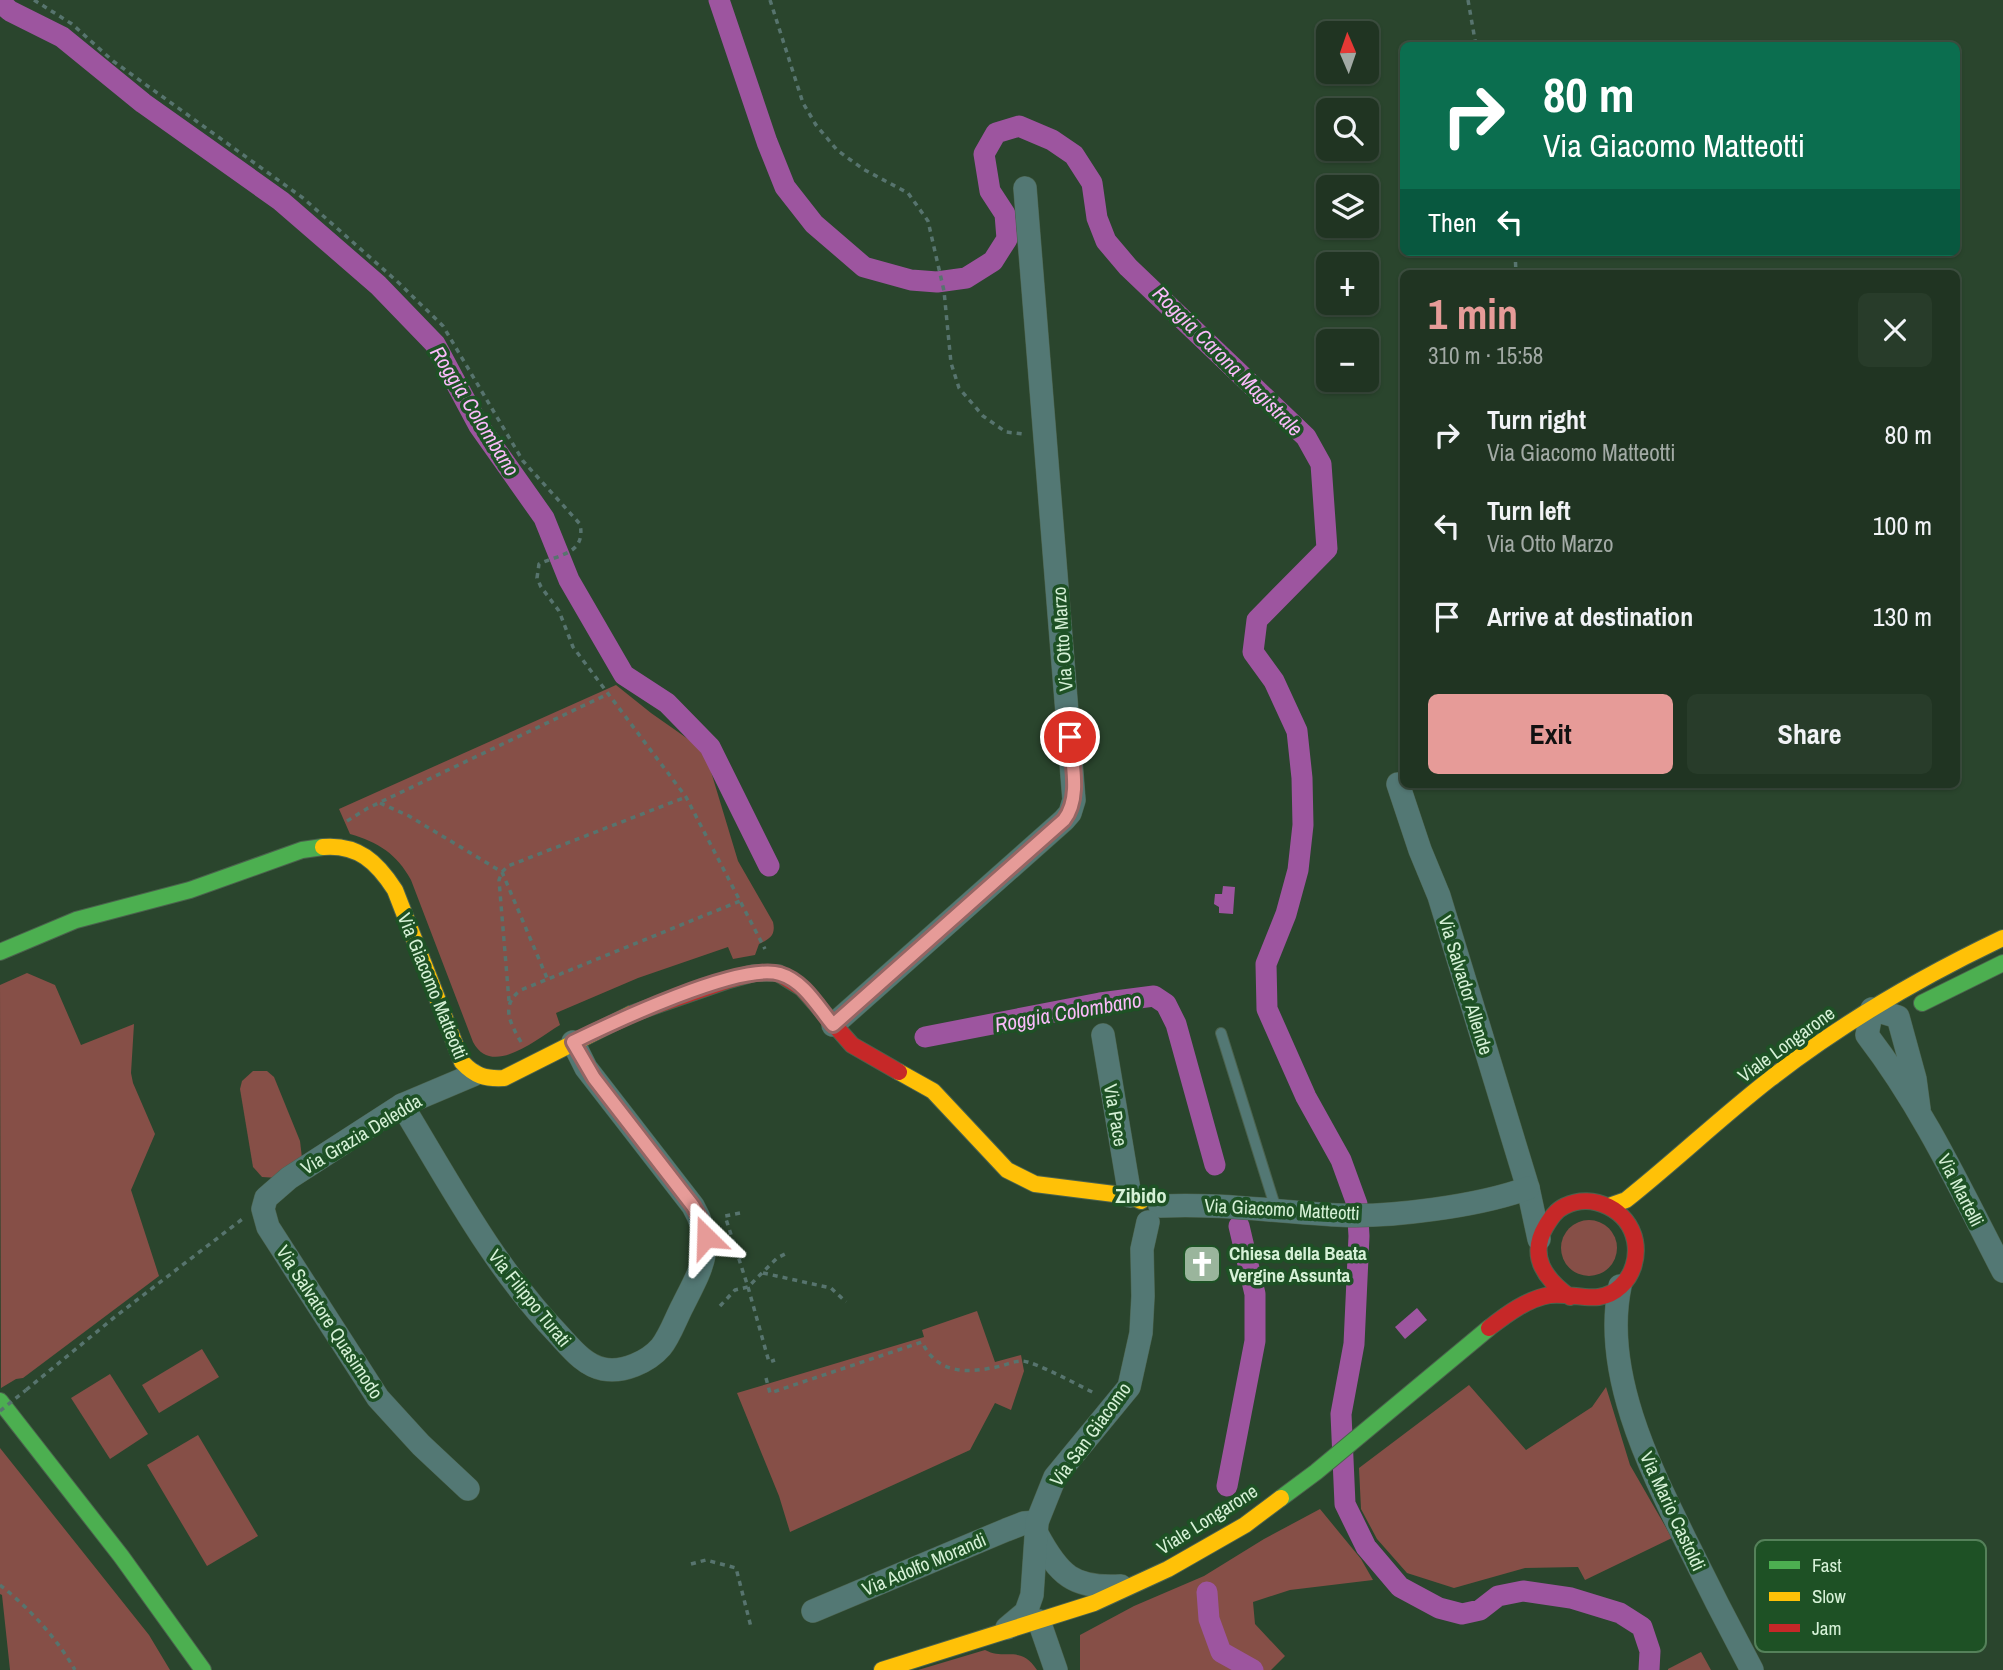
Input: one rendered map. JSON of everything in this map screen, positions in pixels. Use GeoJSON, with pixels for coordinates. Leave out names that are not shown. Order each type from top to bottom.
{"type":"FeatureCollection","features":[{"type":"Feature","properties":{"kind":"main road","name":"Via Giacomo Matteotti"},"geometry":{"type":"LineString","coordinates":[[0,952],[97,913],[191,890],[302,850],[321,845],[334,846],[360,852],[383,870],[395,890],[462,1062],[473,1075],[491,1079],[504,1078],[626,1016],[704,987],[754,973],[778,973],[802,988],[852,1045],[933,1091],[1007,1170],[1020,1178],[1056,1188],[1145,1206]]}},
{"type":"Feature","properties":{"kind":"main road","name":"Viale Longarone"},"geometry":{"type":"LineString","coordinates":[[1609,1206],[1626,1200],[1771,1079],[1844,1026],[1952,962],[2003,938]]}},
{"type":"Feature","properties":{"kind":"main road"},"geometry":{"type":"LineString","coordinates":[[1862,1039],[1967,979],[2003,963]]}},
{"type":"Feature","properties":{"kind":"main road"},"geometry":{"type":"LineString","coordinates":[[1660,1193],[1678,1178]]}},
{"type":"Feature","properties":{"kind":"main road"},"geometry":{"type":"LineString","coordinates":[[1588,1202],[1609,1206],[1621,1214],[1634,1233],[1637,1249],[1634,1267],[1620,1286],[1602,1297],[1579,1299],[1549,1281],[1539,1249],[1551,1217],[1565,1206],[1588,1202]]}},
{"type":"Feature","properties":{"kind":"main road"},"geometry":{"type":"LineString","coordinates":[[1634,1233],[1643,1218]]}},
{"type":"Feature","properties":{"kind":"main road","name":"Viale Longarone"},"geometry":{"type":"LineString","coordinates":[[1505,1315],[1528,1283],[1539,1249]]}},
{"type":"Feature","properties":{"kind":"main road","name":"Viale Longarone"},"geometry":{"type":"LineString","coordinates":[[882,1670],[1094,1603],[1168,1569],[1245,1525],[1315,1472],[1505,1315],[1535,1299],[1555,1295],[1579,1299]]}},
{"type":"Feature","properties":{"kind":"main road"},"geometry":{"type":"LineString","coordinates":[[0,1401],[209,1665]]}},
{"type":"Feature","properties":{"kind":"street","name":"Via Otto Marzo"},"geometry":{"type":"LineString","coordinates":[[833,1025],[1064,820],[1072,807],[1074,792],[1025,188]]}},
{"type":"Feature","properties":{"kind":"street","name":"Via Salvador Allende"},"geometry":{"type":"LineString","coordinates":[[1398,784],[1439,896],[1528,1188],[1539,1249]]}},
{"type":"Feature","properties":{"kind":"street"},"geometry":{"type":"LineString","coordinates":[[1862,1039],[1872,1009],[1898,1017]]}},
{"type":"Feature","properties":{"kind":"street","name":"Via Martelli"},"geometry":{"type":"LineString","coordinates":[[1898,1017],[1915,1079],[1919,1109]]}},
{"type":"Feature","properties":{"kind":"street","name":"Via Pace"},"geometry":{"type":"LineString","coordinates":[[1103,1035],[1145,1206]]}},
{"type":"Feature","properties":{"kind":"street","name":"Via Martelli"},"geometry":{"type":"LineString","coordinates":[[1862,1039],[1898,1076],[1919,1109],[2003,1271]]}},
{"type":"Feature","properties":{"kind":"street","name":"Via Filippo Turati"},"geometry":{"type":"LineString","coordinates":[[402,1105],[494,1257],[536,1311],[577,1355],[591,1365],[605,1370],[634,1366],[662,1346],[701,1270],[706,1253],[706,1237],[702,1222],[693,1206],[594,1078],[573,1042]]}},
{"type":"Feature","properties":{"kind":"street","name":"Via Grazia Deledda"},"geometry":{"type":"LineString","coordinates":[[263,1209],[266,1198],[289,1178],[402,1105],[473,1075]]}},
{"type":"Feature","properties":{"kind":"street"},"geometry":{"type":"LineString","coordinates":[[1528,1188],[1565,1206]]}},
{"type":"Feature","properties":{"kind":"street","name":"Via Giacomo Matteotti"},"geometry":{"type":"LineString","coordinates":[[1145,1206],[1197,1204],[1364,1215],[1440,1207],[1502,1196],[1528,1188]]}},
{"type":"Feature","properties":{"kind":"street","name":"Via San Giacomo"},"geometry":{"type":"LineString","coordinates":[[1001,1633],[1026,1612],[1032,1595],[1037,1528],[1055,1477],[1129,1387],[1137,1356],[1143,1296],[1145,1206]]}},
{"type":"Feature","properties":{"kind":"street","name":"Via Salvatore Quasimodo"},"geometry":{"type":"LineString","coordinates":[[263,1209],[268,1227],[378,1398],[421,1445],[468,1489]]}},
{"type":"Feature","properties":{"kind":"street","name":"Via Mario Castoldi"},"geometry":{"type":"LineString","coordinates":[[1616,1344],[1620,1286]]}},
{"type":"Feature","properties":{"kind":"street","name":"Via Mario Castoldi"},"geometry":{"type":"LineString","coordinates":[[1579,1299],[1607,1325],[1616,1344],[1632,1415],[1654,1476],[1752,1670]]}},
{"type":"Feature","properties":{"kind":"street","name":"Via Adolfo Morandi"},"geometry":{"type":"LineString","coordinates":[[813,1611],[1015,1526],[1037,1528]]}},
{"type":"Feature","properties":{"kind":"street"},"geometry":{"type":"LineString","coordinates":[[1037,1528],[1052,1563],[1080,1584],[1095,1588],[1132,1586]]}},
{"type":"Feature","properties":{"kind":"street"},"geometry":{"type":"LineString","coordinates":[[1039,1621],[1056,1670]]}},
{"type":"Feature","properties":{"kind":"lane"},"geometry":{"type":"LineString","coordinates":[[1222,1033],[1276,1209]]}},
{"type":"Feature","properties":{"kind":"path"},"geometry":{"type":"LineString","coordinates":[[34,0],[72,24],[113,61],[303,198],[443,326],[523,461],[580,524],[580,543],[568,553],[539,564],[537,578],[541,587],[559,611],[573,647],[686,797],[778,973]]}},
{"type":"Feature","properties":{"kind":"path"},"geometry":{"type":"LineString","coordinates":[[770,0],[803,103],[816,125],[837,150],[863,169],[908,193],[928,221],[939,262],[951,363],[959,388],[983,416],[1006,432],[1046,438]]}},
{"type":"Feature","properties":{"kind":"path"},"geometry":{"type":"LineString","coordinates":[[1468,0],[1475,42]]}},
{"type":"Feature","properties":{"kind":"path"},"geometry":{"type":"LineString","coordinates":[[334,846],[334,838],[342,825],[353,816],[608,694]]}},
{"type":"Feature","properties":{"kind":"path"},"geometry":{"type":"LineString","coordinates":[[532,1062],[513,1030],[509,1014],[499,880],[502,872],[508,866],[686,797]]}},
{"type":"Feature","properties":{"kind":"path"},"geometry":{"type":"LineString","coordinates":[[380,803],[409,816],[502,872],[547,978]]}},
{"type":"Feature","properties":{"kind":"path"},"geometry":{"type":"LineString","coordinates":[[509,1001],[521,990],[547,978],[740,901]]}},
{"type":"Feature","properties":{"kind":"path"},"geometry":{"type":"LineString","coordinates":[[0,1411],[116,1316],[242,1219],[263,1209]]}},
{"type":"Feature","properties":{"kind":"path"},"geometry":{"type":"LineString","coordinates":[[740,1213],[725,1216],[769,1362],[775,1360]]}},
{"type":"Feature","properties":{"kind":"path"},"geometry":{"type":"LineString","coordinates":[[720,1307],[735,1290],[748,1287],[777,1258],[787,1253]]}},
{"type":"Feature","properties":{"kind":"path"},"geometry":{"type":"LineString","coordinates":[[762,1273],[831,1288],[846,1302]]}},
{"type":"Feature","properties":{"kind":"path"},"geometry":{"type":"LineString","coordinates":[[766,1378],[770,1393],[922,1342],[935,1360],[957,1370],[970,1372],[1025,1361],[1117,1403]]}},
{"type":"Feature","properties":{"kind":"path"},"geometry":{"type":"LineString","coordinates":[[691,1564],[706,1560],[736,1568],[751,1627]]}},
{"type":"Feature","properties":{"kind":"path"},"geometry":{"type":"LineString","coordinates":[[0,1585],[25,1605],[75,1670]]}},
{"type":"Feature","properties":{"kind":"shaded area"},"geometry":{"type":"Polygon","coordinates":[[[616,685],[698,746],[709,765],[738,861],[773,922],[773,933],[759,944],[755,955],[733,959],[728,947],[638,978],[556,1013],[560,1025],[515,1052],[491,1056],[481,1052],[473,1042],[406,871],[386,850],[350,834],[339,809],[616,685]]]}},
{"type":"Feature","properties":{"kind":"shaded area"},"geometry":{"type":"Polygon","coordinates":[[[1223,886],[1235,887],[1233,914],[1219,913],[1219,907],[1214,904],[1215,894],[1222,894],[1223,886]]]}},
{"type":"Feature","properties":{"kind":"shaded area"},"geometry":{"type":"Polygon","coordinates":[[[27,973],[55,985],[81,1045],[134,1024],[131,1073],[155,1134],[131,1190],[159,1276],[23,1378],[1,1388],[0,985],[27,973]]]}},
{"type":"Feature","properties":{"kind":"shaded area"},"geometry":{"type":"Polygon","coordinates":[[[253,1071],[267,1071],[274,1077],[300,1141],[302,1158],[278,1178],[262,1177],[253,1167],[240,1089],[242,1081],[253,1071]]]}},
{"type":"Feature","properties":{"kind":"shaded area"},"geometry":{"type":"Polygon","coordinates":[[[1589,1220],[1600,1222],[1609,1228],[1615,1237],[1615,1259],[1609,1268],[1600,1274],[1589,1276],[1578,1274],[1569,1268],[1563,1259],[1561,1248],[1563,1237],[1569,1228],[1578,1222],[1589,1220]]]}},
{"type":"Feature","properties":{"kind":"shaded area"},"geometry":{"type":"Polygon","coordinates":[[[1417,1308],[1427,1320],[1405,1339],[1395,1327],[1417,1308]]]}},
{"type":"Feature","properties":{"kind":"shaded area"},"geometry":{"type":"Polygon","coordinates":[[[977,1311],[995,1362],[1021,1355],[1024,1371],[1011,1410],[995,1403],[970,1450],[790,1532],[779,1496],[737,1393],[924,1337],[922,1330],[977,1311]]]}},
{"type":"Feature","properties":{"kind":"shaded area"},"geometry":{"type":"Polygon","coordinates":[[[202,1349],[219,1377],[159,1413],[142,1385],[202,1349]]]}},
{"type":"Feature","properties":{"kind":"shaded area"},"geometry":{"type":"Polygon","coordinates":[[[110,1374],[148,1434],[110,1459],[71,1398],[110,1374]]]}},
{"type":"Feature","properties":{"kind":"shaded area"},"geometry":{"type":"Polygon","coordinates":[[[1469,1385],[1526,1450],[1592,1407],[1606,1387],[1630,1465],[1672,1538],[1585,1580],[1578,1567],[1525,1568],[1454,1588],[1407,1573],[1377,1539],[1361,1509],[1359,1468],[1469,1385]]]}},
{"type":"Feature","properties":{"kind":"shaded area"},"geometry":{"type":"Polygon","coordinates":[[[198,1435],[258,1536],[207,1566],[147,1465],[198,1435]]]}},
{"type":"Feature","properties":{"kind":"shaded area"},"geometry":{"type":"Polygon","coordinates":[[[0,1448],[149,1635],[170,1670],[10,1670],[0,1594],[0,1448]]]}},
{"type":"Feature","properties":{"kind":"shaded area"},"geometry":{"type":"Polygon","coordinates":[[[1320,1509],[1361,1559],[1373,1580],[1290,1590],[1253,1602],[1255,1624],[1285,1656],[1271,1670],[1080,1670],[1080,1635],[1134,1606],[1204,1576],[1320,1509]]]}},
{"type":"Feature","properties":{"kind":"shaded area"},"geometry":{"type":"Polygon","coordinates":[[[985,1650],[1025,1657],[1037,1670],[918,1670],[985,1650]]]}},
{"type":"Feature","properties":{"kind":"shaded area"},"geometry":{"type":"Polygon","coordinates":[[[1701,1652],[1711,1670],[1668,1670],[1668,1669],[1701,1652]]]}},
{"type":"Feature","properties":{"kind":"waterway","name":"Roggia Carona Magistrale"},"geometry":{"type":"LineString","coordinates":[[719,0],[785,187],[814,224],[864,267],[911,280],[937,282],[966,278],[993,261],[1007,239],[1005,214],[990,191],[984,154],[996,133],[1019,126],[1052,140],[1074,155],[1092,183],[1097,218],[1106,241],[1128,267],[1306,437],[1321,464],[1327,549],[1257,620],[1253,652],[1274,681],[1297,731],[1302,778],[1303,825],[1298,870],[1286,914],[1266,964],[1267,1009],[1306,1097],[1341,1160],[1357,1204],[1359,1236],[1354,1344],[1341,1414],[1345,1504],[1366,1547],[1400,1587],[1439,1608],[1462,1614],[1480,1610],[1498,1596],[1523,1591],[1571,1598],[1620,1613],[1642,1627],[1650,1651],[1649,1670]]}},
{"type":"Feature","properties":{"kind":"waterway","name":"Roggia Colombano"},"geometry":{"type":"LineString","coordinates":[[0,2],[10,11],[62,37],[143,103],[281,201],[378,285],[435,344],[479,426],[544,518],[569,580],[624,675],[667,703],[710,747],[769,866]]}},
{"type":"Feature","properties":{"kind":"waterway","name":"Roggia Colombano"},"geometry":{"type":"LineString","coordinates":[[925,1037],[1100,1003],[1154,996],[1166,1004],[1176,1024],[1215,1165]]}},
{"type":"Feature","properties":{"kind":"waterway","name":"Roggia Colombano"},"geometry":{"type":"LineString","coordinates":[[1227,1486],[1255,1341],[1255,1294],[1239,1226]]}},
{"type":"Feature","properties":{"kind":"waterway","name":"Roggia Colombano"},"geometry":{"type":"LineString","coordinates":[[1207,1592],[1209,1619],[1221,1652],[1253,1670]]}},
{"type":"Feature","properties":{"kind":"traffic: fast"},"geometry":{"type":"LineString","coordinates":[[0,952],[76,920],[190,890],[302,850],[323,847]]}},
{"type":"Feature","properties":{"kind":"traffic: fast"},"geometry":{"type":"LineString","coordinates":[[1922,1003],[2003,963]]}},
{"type":"Feature","properties":{"kind":"traffic: fast"},"geometry":{"type":"LineString","coordinates":[[1281,1498],[1489,1328]]}},
{"type":"Feature","properties":{"kind":"traffic: fast"},"geometry":{"type":"LineString","coordinates":[[0,1401],[121,1556],[203,1670]]}},
{"type":"Feature","properties":{"kind":"traffic: slow"},"geometry":{"type":"LineString","coordinates":[[323,847],[346,849],[365,857],[374,863],[395,890],[462,1062],[471,1071],[486,1077],[504,1078],[631,1014]]}},
{"type":"Feature","properties":{"kind":"traffic: slow"},"geometry":{"type":"LineString","coordinates":[[1609,1206],[1626,1200],[1797,1058],[1912,985],[2003,938]]}},
{"type":"Feature","properties":{"kind":"traffic: slow"},"geometry":{"type":"LineString","coordinates":[[899,1072],[933,1091],[1007,1170],[1035,1184],[1130,1196],[1141,1201]]}},
{"type":"Feature","properties":{"kind":"traffic: slow"},"geometry":{"type":"LineString","coordinates":[[882,1670],[1094,1603],[1168,1569],[1245,1525],[1281,1498]]}},
{"type":"Feature","properties":{"kind":"traffic: jam"},"geometry":{"type":"LineString","coordinates":[[631,1014],[754,973],[778,973],[802,988],[852,1045],[899,1072]]}},
{"type":"Feature","properties":{"kind":"traffic: jam"},"geometry":{"type":"LineString","coordinates":[[1489,1328],[1533,1300],[1550,1295],[1560,1295],[1569,1295],[1587,1297],[1604,1296],[1625,1282],[1635,1259],[1635,1241],[1625,1220],[1618,1213],[1598,1203],[1576,1202],[1562,1208],[1552,1217],[1541,1237],[1539,1257],[1542,1266],[1553,1283],[1561,1290],[1570,1297]]}},
{"type":"Feature","properties":{"kind":"place","name":"Chiesa della Beata Vergine Assunta"},"geometry":{"type":"Point","coordinates":[1202,1264]}},
{"type":"Feature","properties":{"kind":"district","name":"Zibido"},"geometry":{"type":"Point","coordinates":[1141,1195]}},
{"type":"Feature","properties":{"kind":"route"},"geometry":{"type":"LineString","coordinates":[[706,1237],[702,1222],[693,1206],[586,1068],[573,1042],[626,1016],[704,987],[754,973],[778,973],[789,978],[802,988],[833,1025],[1070,813],[1074,800],[1070,737]]}}]}
